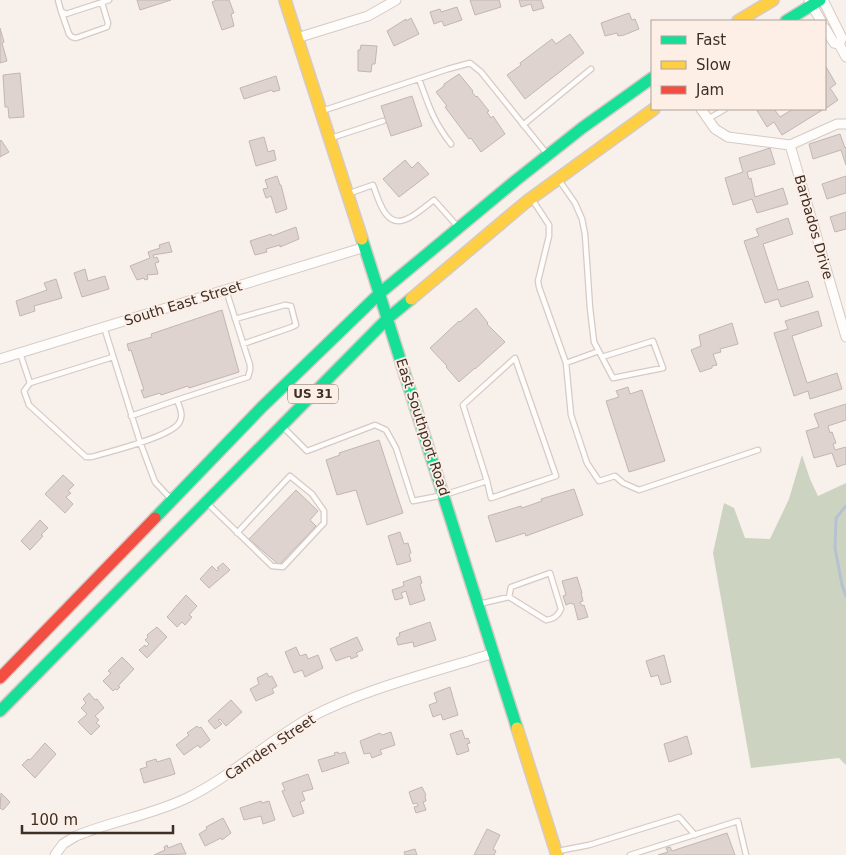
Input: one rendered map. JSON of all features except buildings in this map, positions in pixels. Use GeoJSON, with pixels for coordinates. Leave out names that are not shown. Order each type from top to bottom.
{"type":"FeatureCollection","features":[{"type":"Feature","properties":{"kind":"main road","name":"East Southport Road"},"geometry":{"type":"LineString","coordinates":[[285,0],[388,318],[557,853]]}},
{"type":"Feature","properties":{"kind":"main road"},"geometry":{"type":"LineString","coordinates":[[740,20],[773,0]]}},
{"type":"Feature","properties":{"kind":"main road"},"geometry":{"type":"LineString","coordinates":[[788,20],[816,1]]}},
{"type":"Feature","properties":{"kind":"main road","name":"US 31"},"geometry":{"type":"LineString","coordinates":[[0,678],[262,407],[380,293],[548,155],[651,79]]}},
{"type":"Feature","properties":{"kind":"main road","name":"US 31"},"geometry":{"type":"LineString","coordinates":[[0,711],[388,318],[531,198],[653,110]]}},
{"type":"Feature","properties":{"kind":"street"},"geometry":{"type":"LineString","coordinates":[[297,38],[368,16],[396,0]]}},
{"type":"Feature","properties":{"kind":"street"},"geometry":{"type":"LineString","coordinates":[[816,1],[821,20]]}},
{"type":"Feature","properties":{"kind":"street"},"geometry":{"type":"LineString","coordinates":[[816,1],[842,38],[840,44],[846,57]]}},
{"type":"Feature","properties":{"kind":"street"},"geometry":{"type":"LineString","coordinates":[[826,30],[834,43],[840,44]]}},
{"type":"Feature","properties":{"kind":"street"},"geometry":{"type":"LineString","coordinates":[[702,110],[715,129],[728,137],[790,145],[838,124],[846,124]]}},
{"type":"Feature","properties":{"kind":"street","name":"Barbados Drive"},"geometry":{"type":"LineString","coordinates":[[790,145],[843,313],[846,336]]}},
{"type":"Feature","properties":{"kind":"street","name":"South East Street"},"geometry":{"type":"LineString","coordinates":[[0,359],[365,247]]}},
{"type":"Feature","properties":{"kind":"street","name":"Camden Street"},"geometry":{"type":"LineString","coordinates":[[55,855],[63,844],[76,836],[166,807],[205,789],[230,774],[294,728],[323,712],[382,688],[494,653]]}},
{"type":"Feature","properties":{"kind":"lane"},"geometry":{"type":"LineString","coordinates":[[58,0],[69,34],[76,38],[107,26],[102,3]]}},
{"type":"Feature","properties":{"kind":"lane"},"geometry":{"type":"LineString","coordinates":[[61,11],[66,14],[109,0]]}},
{"type":"Feature","properties":{"kind":"lane"},"geometry":{"type":"LineString","coordinates":[[321,112],[470,64],[481,72],[548,155]]}},
{"type":"Feature","properties":{"kind":"lane"},"geometry":{"type":"LineString","coordinates":[[523,125],[591,69]]}},
{"type":"Feature","properties":{"kind":"lane"},"geometry":{"type":"LineString","coordinates":[[419,79],[433,118],[451,144]]}},
{"type":"Feature","properties":{"kind":"lane"},"geometry":{"type":"LineString","coordinates":[[708,119],[723,110]]}},
{"type":"Feature","properties":{"kind":"lane"},"geometry":{"type":"LineString","coordinates":[[330,138],[383,120]]}},
{"type":"Feature","properties":{"kind":"lane"},"geometry":{"type":"LineString","coordinates":[[558,179],[575,203],[584,227],[594,342],[613,378],[663,368],[653,341],[602,357]]}},
{"type":"Feature","properties":{"kind":"lane"},"geometry":{"type":"LineString","coordinates":[[348,194],[373,185],[380,204],[388,216],[395,220],[404,221],[434,200],[458,228]]}},
{"type":"Feature","properties":{"kind":"lane"},"geometry":{"type":"LineString","coordinates":[[531,198],[549,225],[549,236],[538,281],[566,363],[571,415],[587,463],[598,481],[615,476],[623,483],[639,490],[758,450]]}},
{"type":"Feature","properties":{"kind":"lane"},"geometry":{"type":"LineString","coordinates":[[131,416],[248,377],[250,370],[226,290]]}},
{"type":"Feature","properties":{"kind":"lane"},"geometry":{"type":"LineString","coordinates":[[235,319],[285,305],[291,306],[294,314],[296,325],[243,344]]}},
{"type":"Feature","properties":{"kind":"lane"},"geometry":{"type":"LineString","coordinates":[[104,327],[131,416],[155,482],[172,500]]}},
{"type":"Feature","properties":{"kind":"lane"},"geometry":{"type":"LineString","coordinates":[[566,363],[599,351]]}},
{"type":"Feature","properties":{"kind":"lane"},"geometry":{"type":"LineString","coordinates":[[20,353],[30,383]]}},
{"type":"Feature","properties":{"kind":"lane"},"geometry":{"type":"LineString","coordinates":[[113,357],[30,383],[24,390],[29,404],[82,455],[91,457],[172,430],[180,422],[182,416],[177,400]]}},
{"type":"Feature","properties":{"kind":"lane"},"geometry":{"type":"LineString","coordinates":[[515,358],[556,476],[491,498],[487,481],[463,406],[515,358]]}},
{"type":"Feature","properties":{"kind":"lane"},"geometry":{"type":"LineString","coordinates":[[281,425],[307,451],[375,425],[386,430],[396,448],[413,500],[444,495],[487,481]]}},
{"type":"Feature","properties":{"kind":"lane"},"geometry":{"type":"LineString","coordinates":[[205,502],[237,533],[272,566],[283,567],[324,523],[324,511],[312,494],[290,476],[237,533]]}},
{"type":"Feature","properties":{"kind":"lane"},"geometry":{"type":"LineString","coordinates":[[479,604],[509,597],[546,620],[559,615],[561,609],[550,573],[511,587],[509,597]]}},
{"type":"Feature","properties":{"kind":"lane"},"geometry":{"type":"LineString","coordinates":[[557,853],[679,817],[695,835]]}},
{"type":"Feature","properties":{"kind":"lane"},"geometry":{"type":"LineString","coordinates":[[630,855],[738,821],[746,855]]}},
{"type":"Feature","properties":{"kind":"green space"},"geometry":{"type":"Polygon","coordinates":[[[802,455],[818,496],[846,483],[846,765],[839,758],[751,768],[713,553],[724,503],[734,508],[745,538],[770,539],[789,499],[802,455]]]}},
{"type":"Feature","properties":{"kind":"waterway"},"geometry":{"type":"LineString","coordinates":[[846,506],[836,518],[835,548],[846,596]]}},
{"type":"Feature","properties":{"kind":"traffic: fast"},"geometry":{"type":"LineString","coordinates":[[788,20],[820,0]]}},
{"type":"Feature","properties":{"kind":"traffic: fast"},"geometry":{"type":"LineString","coordinates":[[155,518],[262,407],[380,293],[582,128],[651,79]]}},
{"type":"Feature","properties":{"kind":"traffic: fast"},"geometry":{"type":"LineString","coordinates":[[362,239],[517,728]]}},
{"type":"Feature","properties":{"kind":"traffic: fast"},"geometry":{"type":"LineString","coordinates":[[0,711],[388,318],[411,299]]}},
{"type":"Feature","properties":{"kind":"traffic: slow"},"geometry":{"type":"LineString","coordinates":[[285,0],[362,239]]}},
{"type":"Feature","properties":{"kind":"traffic: slow"},"geometry":{"type":"LineString","coordinates":[[740,20],[773,0]]}},
{"type":"Feature","properties":{"kind":"traffic: slow"},"geometry":{"type":"LineString","coordinates":[[411,299],[526,202],[653,110]]}},
{"type":"Feature","properties":{"kind":"traffic: slow"},"geometry":{"type":"LineString","coordinates":[[517,728],[557,855]]}},
{"type":"Feature","properties":{"kind":"traffic: jam"},"geometry":{"type":"LineString","coordinates":[[0,678],[155,518]]}}]}
